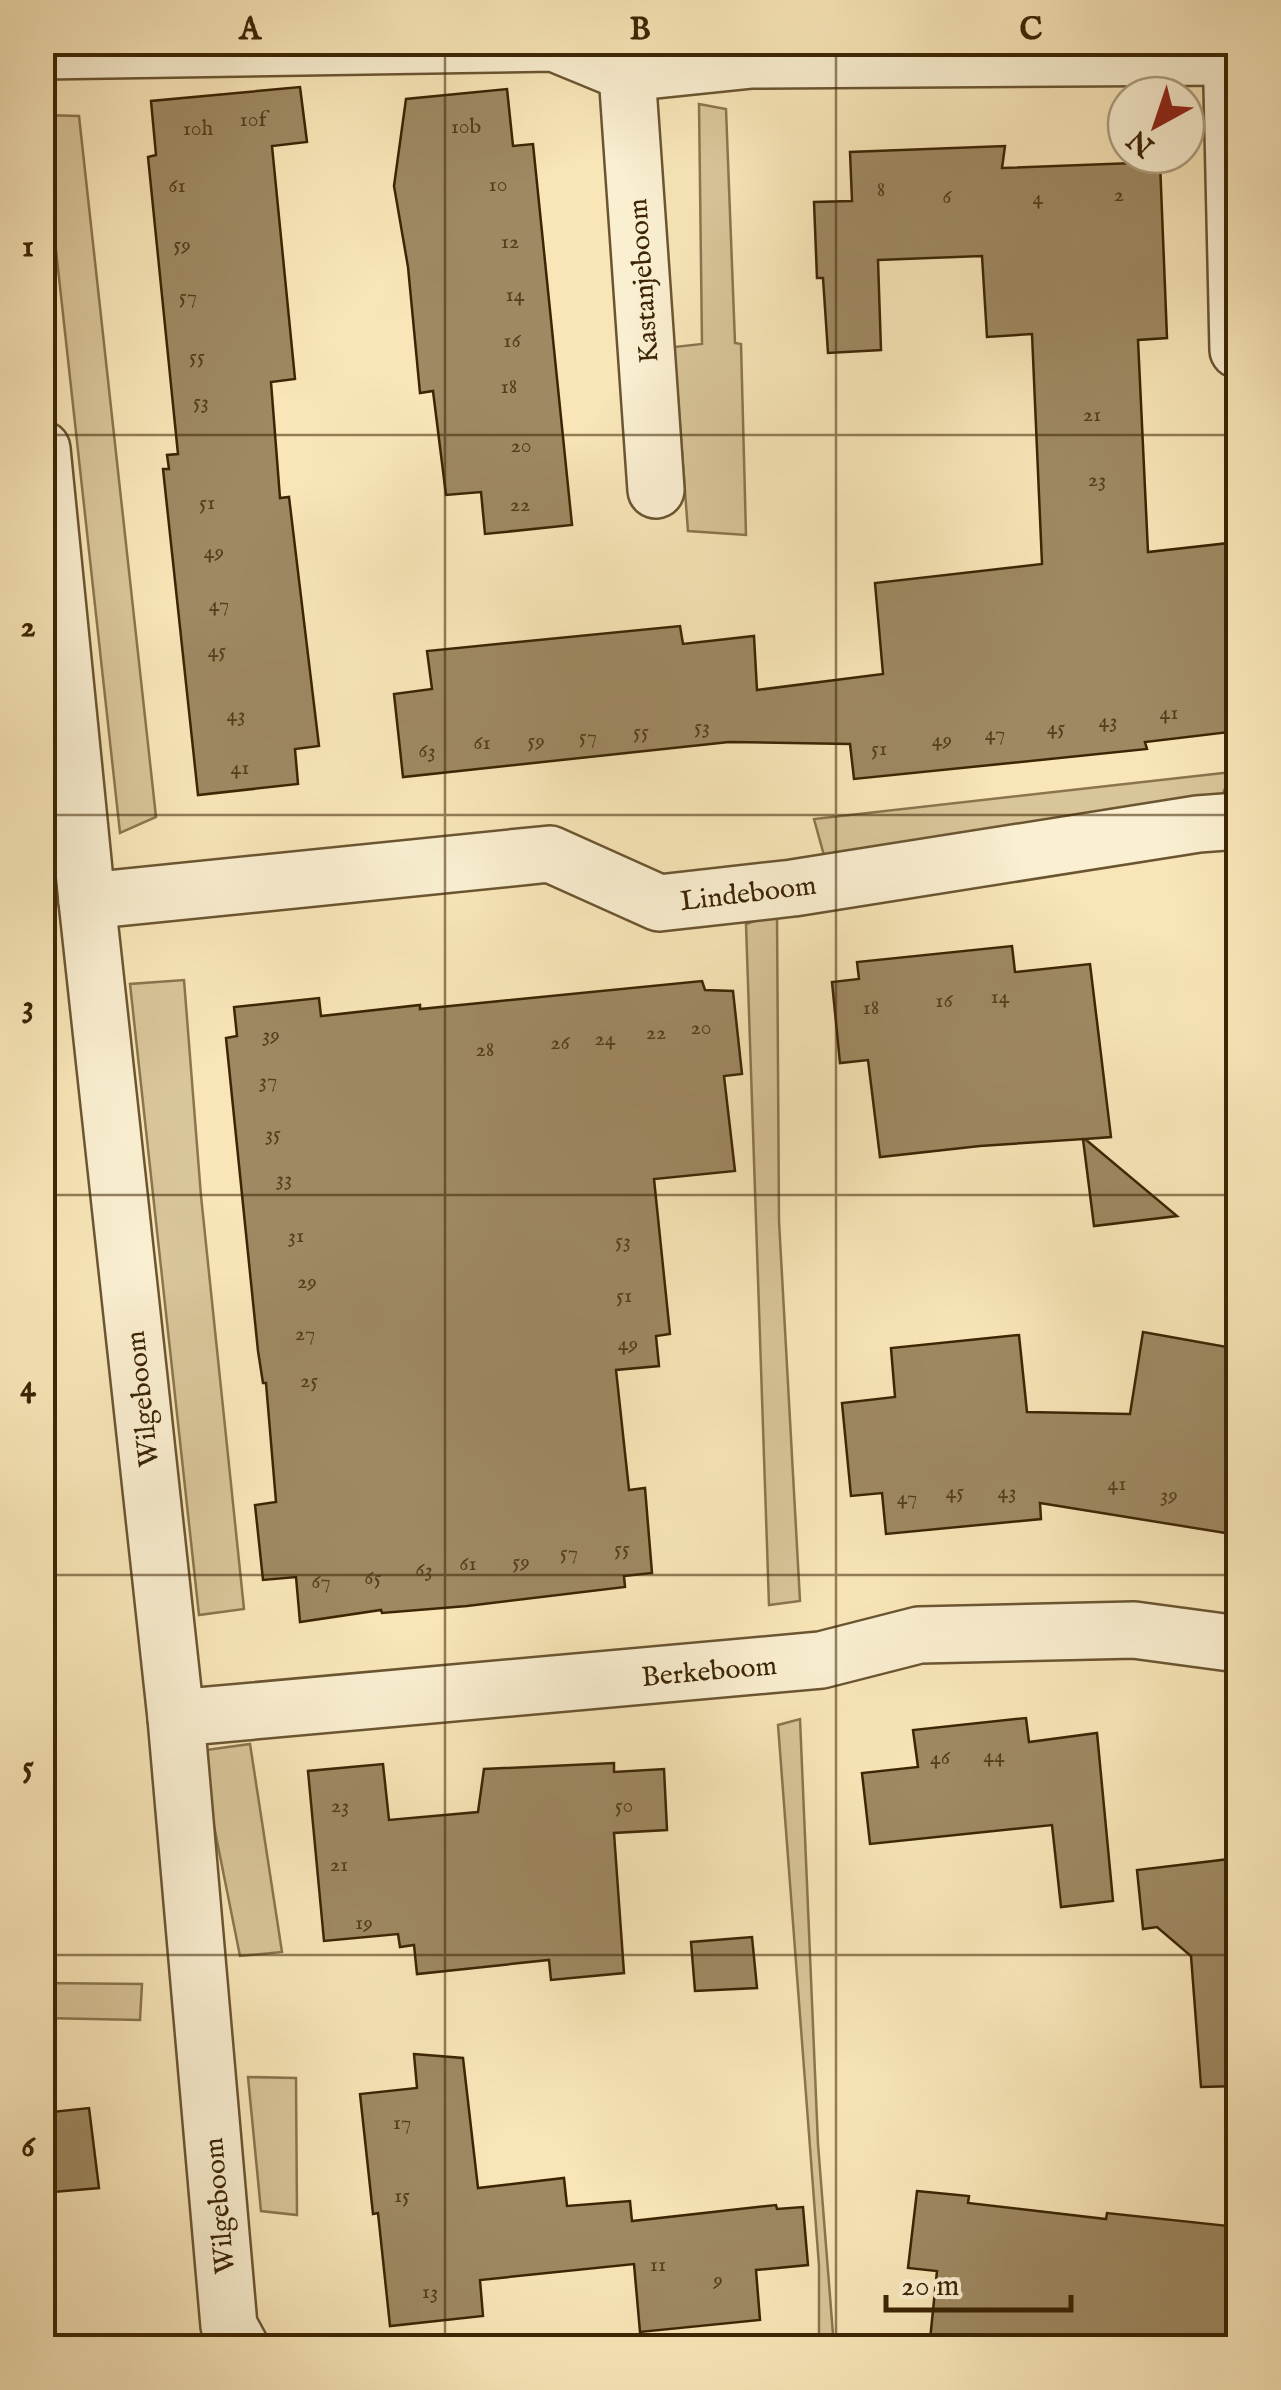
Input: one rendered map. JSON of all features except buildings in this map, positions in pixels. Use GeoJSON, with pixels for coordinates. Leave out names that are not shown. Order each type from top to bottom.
{"type":"FeatureCollection","features":[{"type":"Feature","properties":{"kind":"street"},"geometry":{"type":"LineString","coordinates":[[42,50],[554,43],[627,73],[752,60],[1231,50],[1238,350]]}},
{"type":"Feature","properties":{"kind":"street","name":"Kastanjeboom"},"geometry":{"type":"LineString","coordinates":[[627,73],[656,490]]}},
{"type":"Feature","properties":{"kind":"street","name":"Wilgeboom"},"geometry":{"type":"LineString","coordinates":[[42,449],[86,901],[176,1718],[229,2326],[241,2348]]}},
{"type":"Feature","properties":{"kind":"street","name":"Lindeboom"},"geometry":{"type":"LineString","coordinates":[[86,901],[550,854],[659,903],[793,888],[1238,821]]}},
{"type":"Feature","properties":{"kind":"street","name":"Berkeboom"},"geometry":{"type":"LineString","coordinates":[[176,1718],[821,1660],[919,1634],[1134,1630],[1238,1644]]}},
{"type":"Feature","properties":{"kind":"shaded area"},"geometry":{"type":"Polygon","coordinates":[[[699,104],[726,109],[735,343],[741,344],[746,535],[688,531],[674,347],[702,344],[699,104]]]}},
{"type":"Feature","properties":{"kind":"shaded area"},"geometry":{"type":"Polygon","coordinates":[[[42,115],[79,116],[156,817],[120,833],[43,132],[42,115]]]}},
{"type":"Feature","properties":{"kind":"shaded area"},"geometry":{"type":"Polygon","coordinates":[[[1232,772],[1221,798],[825,859],[814,819],[1232,772]]]}},
{"type":"Feature","properties":{"kind":"shaded area"},"geometry":{"type":"Polygon","coordinates":[[[777,913],[779,1221],[800,1601],[769,1605],[746,924],[777,913]]]}},
{"type":"Feature","properties":{"kind":"shaded area"},"geometry":{"type":"Polygon","coordinates":[[[184,980],[201,1196],[244,1609],[199,1615],[130,984],[184,980]]]}},
{"type":"Feature","properties":{"kind":"shaded area"},"geometry":{"type":"Polygon","coordinates":[[[800,1719],[818,2144],[834,2347],[819,2347],[819,2266],[778,1725],[800,1719]]]}},
{"type":"Feature","properties":{"kind":"shaded area"},"geometry":{"type":"Polygon","coordinates":[[[250,1744],[282,1952],[240,1956],[199,1751],[250,1744]]]}},
{"type":"Feature","properties":{"kind":"shaded area"},"geometry":{"type":"Polygon","coordinates":[[[43,1983],[142,1984],[140,2020],[43,2018],[43,1983]]]}},
{"type":"Feature","properties":{"kind":"shaded area"},"geometry":{"type":"Polygon","coordinates":[[[248,2077],[296,2078],[297,2215],[261,2211],[248,2077]]]}}]}
